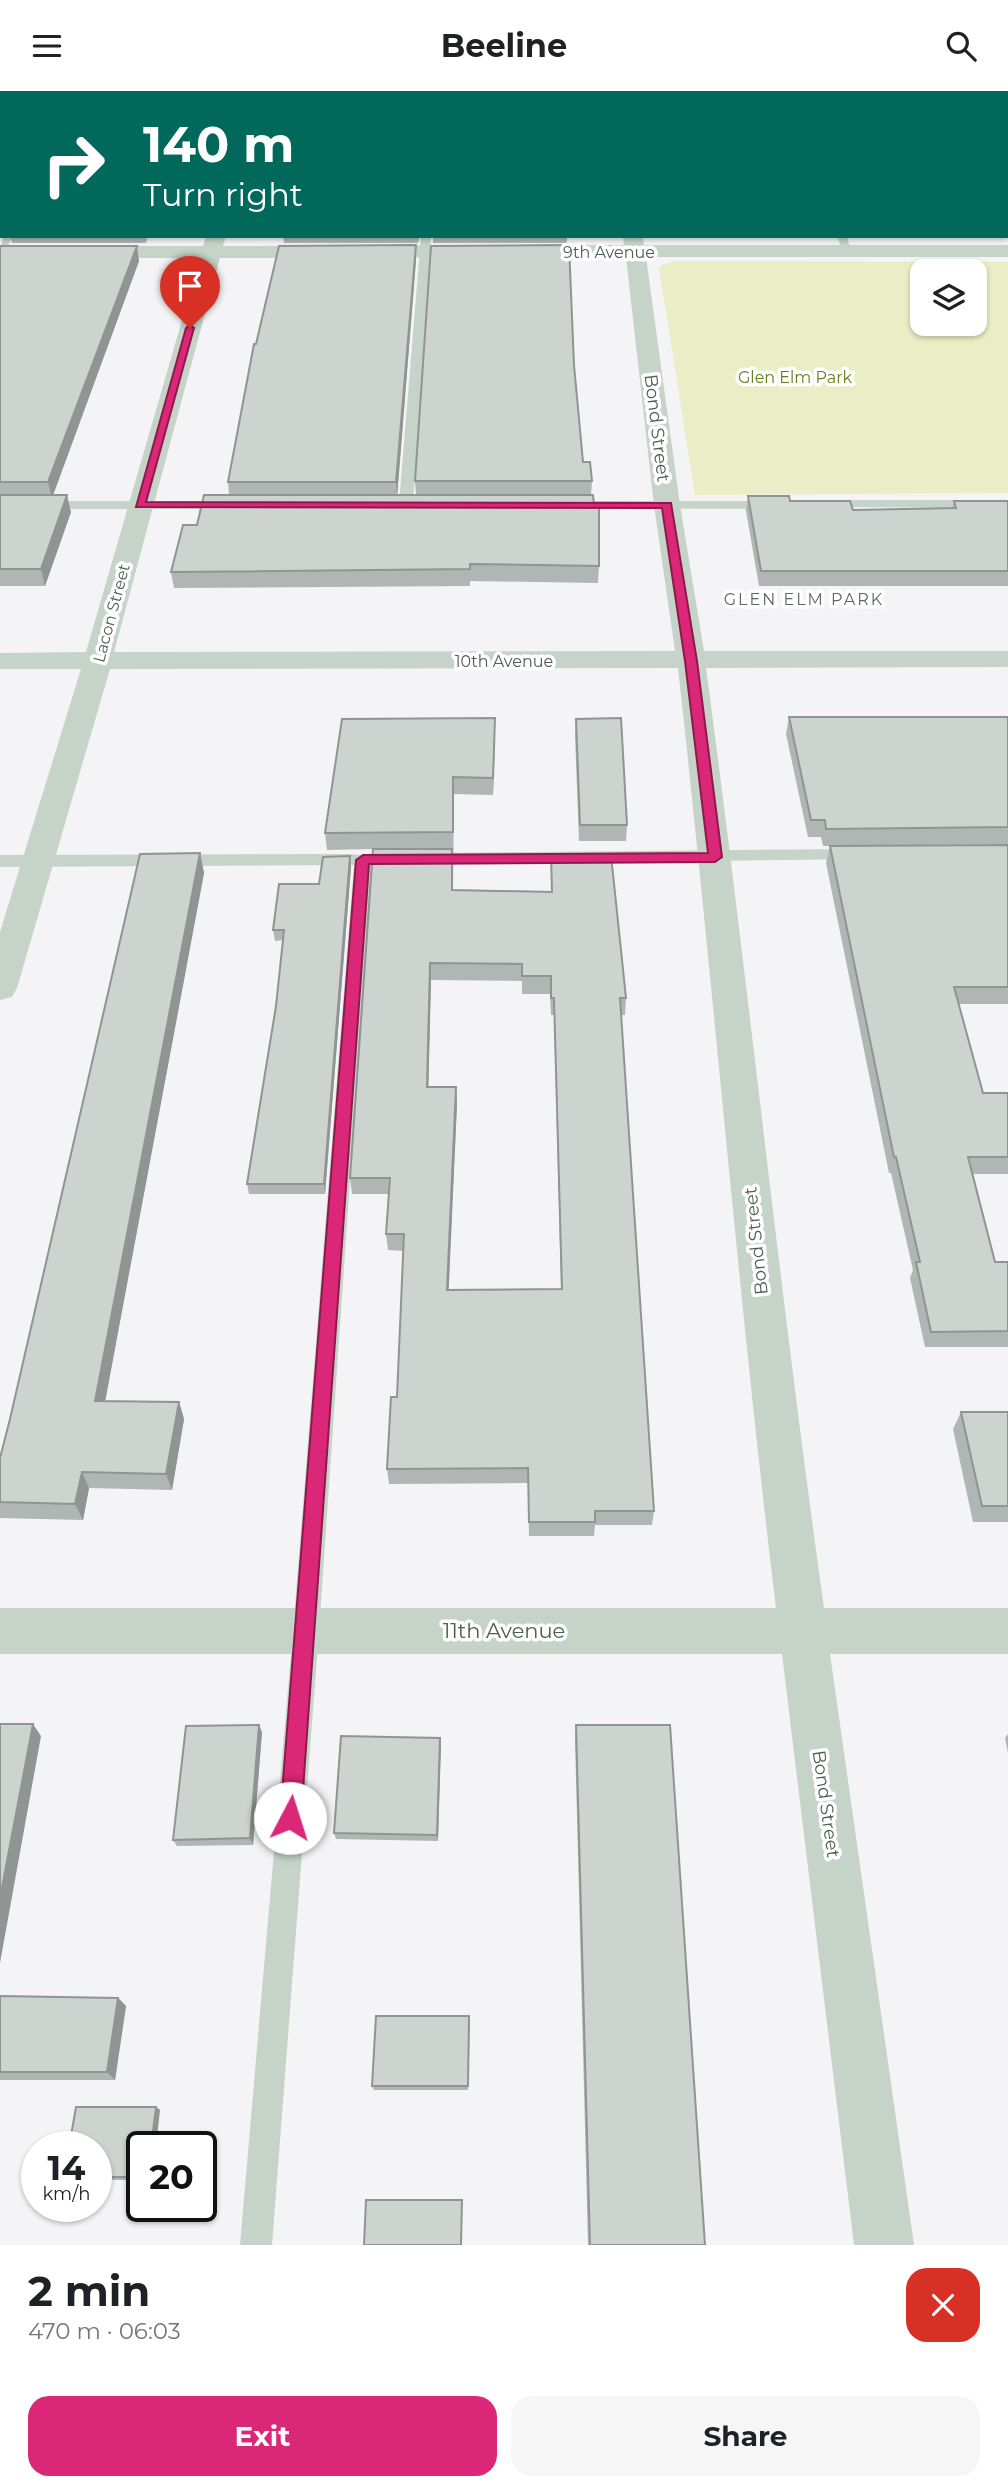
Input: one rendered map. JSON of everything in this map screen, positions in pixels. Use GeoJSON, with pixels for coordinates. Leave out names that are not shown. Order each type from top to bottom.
{"type":"FeatureCollection","features":[{"type":"Feature","properties":{"kind":"street","name":"9th Avenue"},"geometry":{"type":"LineString","coordinates":[[0,252],[214,244],[845,244],[1008,251]]}},
{"type":"Feature","properties":{"kind":"street","name":"Lacon Street"},"geometry":{"type":"LineString","coordinates":[[0,988],[98,661],[214,244]]}},
{"type":"Feature","properties":{"kind":"street","name":"Bond Street"},"geometry":{"type":"LineString","coordinates":[[634,244],[715,857],[772,1394],[884,2245]]}},
{"type":"Feature","properties":{"kind":"street","name":"10th Avenue"},"geometry":{"type":"LineString","coordinates":[[0,661],[1008,659]]}},
{"type":"Feature","properties":{"kind":"street","name":"11th Avenue"},"geometry":{"type":"LineString","coordinates":[[0,1631],[1008,1631]]}},
{"type":"Feature","properties":{"kind":"lane"},"geometry":{"type":"LineString","coordinates":[[406,504],[426,244]]}},
{"type":"Feature","properties":{"kind":"lane"},"geometry":{"type":"LineString","coordinates":[[557,505],[1008,504]]}},
{"type":"Feature","properties":{"kind":"lane"},"geometry":{"type":"LineString","coordinates":[[0,505],[238,505]]}},
{"type":"Feature","properties":{"kind":"lane"},"geometry":{"type":"LineString","coordinates":[[403,859],[869,855]]}},
{"type":"Feature","properties":{"kind":"lane"},"geometry":{"type":"LineString","coordinates":[[0,861],[370,860],[256,2245]]}},
{"type":"Feature","properties":{"kind":"green space","name":"Glen Elm Park"},"geometry":{"type":"Polygon","coordinates":[[[677,261],[910,262],[910,336],[987,336],[987,262],[1008,262],[1008,493],[695,495],[659,268],[677,261]]]}},
{"type":"Feature","properties":{"kind":"building"},"geometry":{"type":"Polygon","coordinates":[[[416,245],[396,482],[228,482],[254,344],[279,246],[416,245]]]}},
{"type":"Feature","properties":{"kind":"building"},"geometry":{"type":"Polygon","coordinates":[[[569,245],[574,365],[583,462],[590,462],[592,481],[415,481],[431,246],[569,245]]]}},
{"type":"Feature","properties":{"kind":"building"},"geometry":{"type":"Polygon","coordinates":[[[0,246],[137,246],[48,482],[0,482],[0,246]]]}},
{"type":"Feature","properties":{"kind":"building"},"geometry":{"type":"Polygon","coordinates":[[[0,495],[67,495],[41,569],[0,569],[0,495]]]}},
{"type":"Feature","properties":{"kind":"building"},"geometry":{"type":"Polygon","coordinates":[[[204,495],[593,495],[594,506],[599,506],[599,566],[470,564],[470,569],[171,572],[183,525],[197,525],[204,495]]]}},
{"type":"Feature","properties":{"kind":"building"},"geometry":{"type":"Polygon","coordinates":[[[748,496],[789,496],[790,501],[850,501],[853,510],[956,508],[954,501],[1008,501],[1008,571],[761,571],[748,496]]]}},
{"type":"Feature","properties":{"kind":"building"},"geometry":{"type":"Polygon","coordinates":[[[789,717],[1008,717],[1008,827],[826,829],[825,820],[811,820],[789,717]]]}},
{"type":"Feature","properties":{"kind":"building"},"geometry":{"type":"Polygon","coordinates":[[[495,718],[493,778],[453,777],[453,832],[325,833],[342,719],[495,718]]]}},
{"type":"Feature","properties":{"kind":"building"},"geometry":{"type":"Polygon","coordinates":[[[621,718],[627,825],[580,825],[576,719],[621,718]]]}},
{"type":"Feature","properties":{"kind":"building"},"geometry":{"type":"Polygon","coordinates":[[[1008,845],[1008,987],[954,987],[983,1093],[1008,1093],[1008,1157],[968,1157],[995,1262],[1008,1262],[1008,1331],[931,1332],[916,1262],[920,1262],[894,1157],[830,846],[1008,845]]]}},
{"type":"Feature","properties":{"kind":"building"},"geometry":{"type":"Polygon","coordinates":[[[373,849],[452,849],[452,890],[552,892],[551,855],[611,855],[626,998],[620,998],[654,1511],[595,1511],[595,1522],[529,1522],[528,1468],[387,1469],[391,1397],[397,1397],[404,1234],[386,1234],[390,1178],[350,1178],[373,849]],[[430,963],[427,1087],[456,1087],[447,1290],[562,1289],[554,998],[551,998],[551,976],[522,976],[522,964],[430,963]]]}},
{"type":"Feature","properties":{"kind":"building"},"geometry":{"type":"Polygon","coordinates":[[[200,853],[95,1401],[179,1402],[166,1474],[82,1472],[75,1504],[0,1502],[0,1458],[140,854],[200,853]]]}},
{"type":"Feature","properties":{"kind":"building"},"geometry":{"type":"Polygon","coordinates":[[[350,856],[324,1184],[247,1184],[276,1006],[284,930],[273,930],[279,884],[319,884],[323,857],[350,856]]]}},
{"type":"Feature","properties":{"kind":"building"},"geometry":{"type":"Polygon","coordinates":[[[961,1412],[1008,1412],[1008,1506],[982,1506],[961,1412]]]}},
{"type":"Feature","properties":{"kind":"building"},"geometry":{"type":"Polygon","coordinates":[[[0,1724],[33,1724],[0,1898],[0,1724]]]}},
{"type":"Feature","properties":{"kind":"building"},"geometry":{"type":"Polygon","coordinates":[[[259,1725],[250,1838],[173,1840],[186,1726],[259,1725]]]}},
{"type":"Feature","properties":{"kind":"building"},"geometry":{"type":"Polygon","coordinates":[[[576,1725],[670,1725],[705,2245],[590,2245],[576,1725]]]}},
{"type":"Feature","properties":{"kind":"building"},"geometry":{"type":"Polygon","coordinates":[[[341,1736],[440,1738],[437,1835],[334,1833],[341,1736]]]}},
{"type":"Feature","properties":{"kind":"building"},"geometry":{"type":"Polygon","coordinates":[[[0,1996],[118,1998],[107,2072],[0,2072],[0,1996]]]}},
{"type":"Feature","properties":{"kind":"building"},"geometry":{"type":"Polygon","coordinates":[[[376,2016],[469,2016],[468,2086],[372,2086],[376,2016]]]}},
{"type":"Feature","properties":{"kind":"building"},"geometry":{"type":"Polygon","coordinates":[[[76,2107],[156,2107],[153,2131],[126,2131],[126,2177],[112,2177],[112,2131],[72,2131],[76,2107]]]}},
{"type":"Feature","properties":{"kind":"building"},"geometry":{"type":"Polygon","coordinates":[[[366,2200],[462,2200],[461,2245],[364,2245],[366,2200]]]}},
{"type":"Feature","properties":{"kind":"district","name":"GLEN ELM PARK"},"geometry":{"type":"Point","coordinates":[804,599]}},
{"type":"Feature","properties":{"kind":"route"},"geometry":{"type":"LineString","coordinates":[[190,328],[140,505],[667,505],[691,661],[715,857],[363,860],[290,1818]]}}]}
